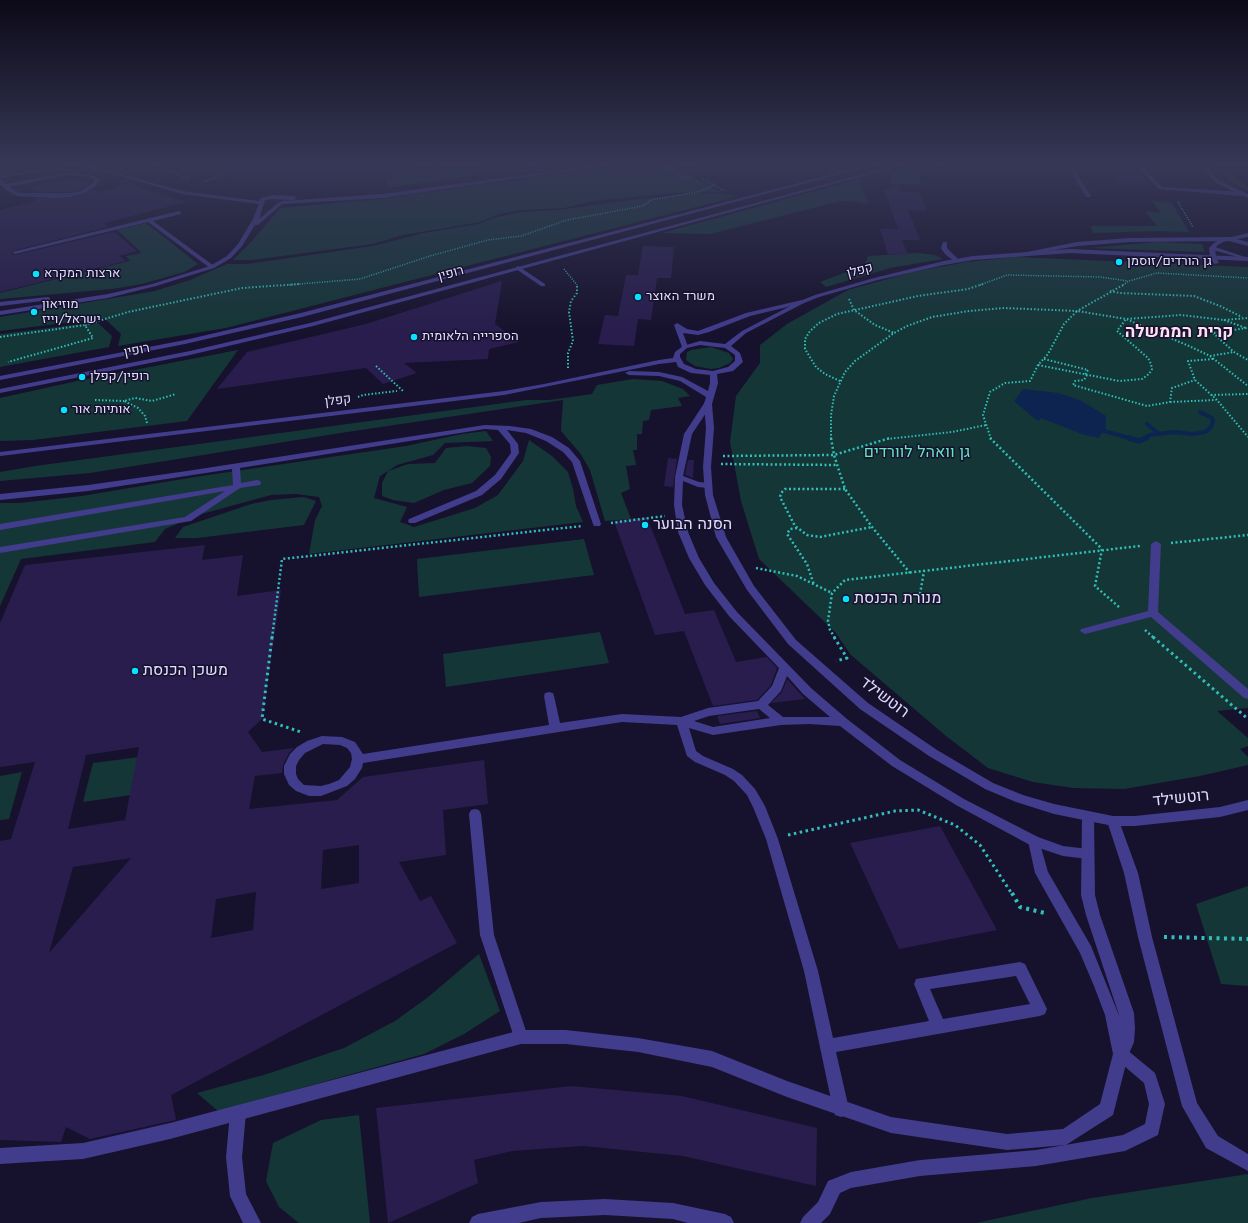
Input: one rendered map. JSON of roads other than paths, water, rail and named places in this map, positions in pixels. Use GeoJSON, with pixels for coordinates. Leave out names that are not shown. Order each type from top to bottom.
{"type":"FeatureCollection","features":[{"type":"Feature","properties":{"kind":"street"},"geometry":{"type":"LineString","coordinates":[[15,252],[145,221]]}},
{"type":"Feature","properties":{"kind":"street"},"geometry":{"type":"LineString","coordinates":[[150,221],[212,267]]}},
{"type":"Feature","properties":{"kind":"street"},"geometry":{"type":"LineString","coordinates":[[249,232],[254,221]]}},
{"type":"Feature","properties":{"kind":"street"},"geometry":{"type":"LineString","coordinates":[[0,313],[101,297],[138,289],[212,267],[229,257],[259,221]]}},
{"type":"Feature","properties":{"kind":"street","name":"רופין"},"geometry":{"type":"LineString","coordinates":[[0,378],[185,342],[309,313],[659,221]]}},
{"type":"Feature","properties":{"kind":"street","name":"רופין"},"geometry":{"type":"LineString","coordinates":[[0,391],[237,343],[311,325],[692,221]]}},
{"type":"Feature","properties":{"kind":"street"},"geometry":{"type":"LineString","coordinates":[[1212,248],[1222,241],[1248,235]]}},
{"type":"Feature","properties":{"kind":"street"},"geometry":{"type":"LineString","coordinates":[[1010,255],[1077,244],[1112,241],[1229,239],[1248,244]]}},
{"type":"Feature","properties":{"kind":"street"},"geometry":{"type":"LineString","coordinates":[[945,243],[944,248],[947,253],[957,261]]}},
{"type":"Feature","properties":{"kind":"street"},"geometry":{"type":"LineString","coordinates":[[1212,248],[1212,257],[1216,263]]}},
{"type":"Feature","properties":{"kind":"street"},"geometry":{"type":"LineString","coordinates":[[1212,248],[1247,261]]}},
{"type":"Feature","properties":{"kind":"street"},"geometry":{"type":"LineString","coordinates":[[1010,255],[1070,251],[1212,257],[1247,261]]}},
{"type":"Feature","properties":{"kind":"street"},"geometry":{"type":"LineString","coordinates":[[1010,255],[1216,263],[1247,261]]}},
{"type":"Feature","properties":{"kind":"street","name":"קפלן"},"geometry":{"type":"LineString","coordinates":[[726,346],[744,332],[802,302],[843,288],[916,269],[957,261],[1010,255]]}},
{"type":"Feature","properties":{"kind":"street"},"geometry":{"type":"LineString","coordinates":[[518,268],[543,285]]}},
{"type":"Feature","properties":{"kind":"street"},"geometry":{"type":"LineString","coordinates":[[1,304],[138,289]]}},
{"type":"Feature","properties":{"kind":"street"},"geometry":{"type":"LineString","coordinates":[[685,347],[677,325],[685,331],[698,333],[707,331],[748,314],[802,302]]}},
{"type":"Feature","properties":{"kind":"street"},"geometry":{"type":"LineString","coordinates":[[705,343],[726,346],[738,354],[739,362],[730,369],[713,373],[694,371],[681,365],[676,357],[677,353],[685,347],[705,343]]}},
{"type":"Feature","properties":{"kind":"street","name":"קפלן"},"geometry":{"type":"LineString","coordinates":[[0,454],[150,437],[504,392],[659,362],[677,360]]}},
{"type":"Feature","properties":{"kind":"street"},"geometry":{"type":"LineString","coordinates":[[611,372],[673,376],[690,382],[709,400],[688,434],[679,477],[678,505],[683,532],[694,558],[710,585],[733,614],[784,669],[843,722],[896,763],[923,780],[1034,841],[1063,851],[1088,854]]}},
{"type":"Feature","properties":{"kind":"street","name":"רוטשילד"},"geometry":{"type":"LineString","coordinates":[[713,373],[714,383],[709,400],[710,428],[708,485],[715,520],[721,537],[738,569],[772,619],[792,642],[818,667],[864,706],[933,753],[982,782],[1020,799],[1088,817],[1113,821],[1135,821],[1220,812],[1248,805]]}},
{"type":"Feature","properties":{"kind":"street"},"geometry":{"type":"LineString","coordinates":[[0,497],[88,488],[485,427],[528,431],[550,439],[566,450],[576,462],[597,524]]}},
{"type":"Feature","properties":{"kind":"street"},"geometry":{"type":"LineString","coordinates":[[412,521],[479,493],[498,477],[515,453],[514,444],[501,428]]}},
{"type":"Feature","properties":{"kind":"street"},"geometry":{"type":"LineString","coordinates":[[236,466],[237,487]]}},
{"type":"Feature","properties":{"kind":"street"},"geometry":{"type":"LineString","coordinates":[[679,477],[694,483],[708,485]]}},
{"type":"Feature","properties":{"kind":"street"},"geometry":{"type":"LineString","coordinates":[[0,527],[258,483]]}},
{"type":"Feature","properties":{"kind":"street"},"geometry":{"type":"LineString","coordinates":[[0,550],[188,519],[237,487]]}},
{"type":"Feature","properties":{"kind":"street"},"geometry":{"type":"LineString","coordinates":[[1153,613],[1156,544]]}},
{"type":"Feature","properties":{"kind":"street"},"geometry":{"type":"LineString","coordinates":[[1085,631],[1153,613]]}},
{"type":"Feature","properties":{"kind":"street"},"geometry":{"type":"LineString","coordinates":[[1153,613],[1248,695]]}},
{"type":"Feature","properties":{"kind":"street"},"geometry":{"type":"LineString","coordinates":[[681,721],[708,712],[761,705],[777,688],[784,669]]}},
{"type":"Feature","properties":{"kind":"street"},"geometry":{"type":"LineString","coordinates":[[549,696],[555,728]]}},
{"type":"Feature","properties":{"kind":"street"},"geometry":{"type":"LineString","coordinates":[[761,705],[781,721]]}},
{"type":"Feature","properties":{"kind":"street"},"geometry":{"type":"LineString","coordinates":[[358,759],[622,718],[681,721],[713,731],[781,721],[809,720],[843,722]]}},
{"type":"Feature","properties":{"kind":"street"},"geometry":{"type":"LineString","coordinates":[[681,721],[691,753],[699,760],[729,772],[738,778],[751,792],[759,806],[772,839],[811,971],[841,1109]]}},
{"type":"Feature","properties":{"kind":"street"},"geometry":{"type":"LineString","coordinates":[[322,740],[342,741],[351,745],[356,751],[358,759],[356,768],[351,776],[343,783],[321,791],[309,791],[300,788],[293,782],[290,774],[290,766],[294,757],[301,750],[322,740]]}},
{"type":"Feature","properties":{"kind":"street"},"geometry":{"type":"LineString","coordinates":[[474,814],[488,935],[521,1037]]}},
{"type":"Feature","properties":{"kind":"street"},"geometry":{"type":"LineString","coordinates":[[0,1156],[83,1151],[170,1131],[521,1037],[566,1036],[638,1045],[712,1059],[841,1109],[891,1125],[1007,1142],[1066,1136],[1106,1109],[1121,1054],[1127,1042],[1128,1029],[1126,1013],[1093,915],[1088,895],[1088,817]]}},
{"type":"Feature","properties":{"kind":"street"},"geometry":{"type":"LineString","coordinates":[[1113,821],[1131,873],[1145,936],[1190,1106],[1212,1142],[1248,1163]]}},
{"type":"Feature","properties":{"kind":"street"},"geometry":{"type":"LineString","coordinates":[[809,1223],[824,1208],[834,1187],[851,1180],[920,1168],[1036,1158],[1103,1147],[1125,1143],[1152,1129],[1158,1104],[1150,1078],[1121,1054],[1112,1015],[1101,986],[1086,950],[1042,873],[1034,841]]}},
{"type":"Feature","properties":{"kind":"street"},"geometry":{"type":"LineString","coordinates":[[827,1046],[1040,1008],[1020,969],[921,984],[939,1026]]}},
{"type":"Feature","properties":{"kind":"street"},"geometry":{"type":"LineString","coordinates":[[238,1113],[234,1157],[238,1196],[252,1223]]}},
{"type":"Feature","properties":{"kind":"street"},"geometry":{"type":"LineString","coordinates":[[478,1223],[541,1210],[604,1208],[673,1211],[725,1223]]}},
{"type":"Feature","properties":{"kind":"water"},"geometry":{"type":"Polygon","coordinates":[[[1023,389],[1058,393],[1080,400],[1106,416],[1106,427],[1099,438],[1082,434],[1041,418],[1039,421],[1014,401],[1023,389]]]}},
{"type":"Feature","properties":{"kind":"waterway"},"geometry":{"type":"LineString","coordinates":[[1159,434],[1174,432],[1192,434],[1205,432],[1211,427],[1213,421],[1212,418],[1200,412]]}},
{"type":"Feature","properties":{"kind":"waterway"},"geometry":{"type":"LineString","coordinates":[[1147,424],[1159,434]]}},
{"type":"Feature","properties":{"kind":"waterway"},"geometry":{"type":"LineString","coordinates":[[1104,431],[1133,439]]}},
{"type":"Feature","properties":{"kind":"waterway"},"geometry":{"type":"LineString","coordinates":[[1146,438],[1149,435],[1159,434]]}},
{"type":"Feature","properties":{"kind":"waterway"},"geometry":{"type":"LineString","coordinates":[[1129,438],[1139,441],[1146,438]]}},
{"type":"Feature","properties":{"kind":"place","name":"גן הורדים/זוסמן"},"geometry":{"type":"Point","coordinates":[1119,262]}},
{"type":"Feature","properties":{"kind":"place","name":"ארצות המקרא"},"geometry":{"type":"Point","coordinates":[36,274]}},
{"type":"Feature","properties":{"kind":"place","name":"משרד האוצר"},"geometry":{"type":"Point","coordinates":[638,297]}},
{"type":"Feature","properties":{"kind":"place","name":"מוזיאון ישראל/וייז"},"geometry":{"type":"Point","coordinates":[34,312]}},
{"type":"Feature","properties":{"kind":"place","name":"הספרייה הלאומית"},"geometry":{"type":"Point","coordinates":[414,337]}},
{"type":"Feature","properties":{"kind":"place","name":"רופין/קפלן"},"geometry":{"type":"Point","coordinates":[82,377]}},
{"type":"Feature","properties":{"kind":"place","name":"אותיות אור"},"geometry":{"type":"Point","coordinates":[64,410]}},
{"type":"Feature","properties":{"kind":"place","name":"הסנה הבוער"},"geometry":{"type":"Point","coordinates":[645,525]}},
{"type":"Feature","properties":{"kind":"place","name":"מנורת הכנסת"},"geometry":{"type":"Point","coordinates":[846,599]}},
{"type":"Feature","properties":{"kind":"place","name":"משכן הכנסת"},"geometry":{"type":"Point","coordinates":[135,671]}},
{"type":"Feature","properties":{"kind":"district","name":"קרית הממשלה"},"geometry":{"type":"Point","coordinates":[1179,333]}},
{"type":"Feature","properties":{"kind":"park label","name":"גן וואהל לוורדים"},"geometry":{"type":"Point","coordinates":[917,453]}}]}
